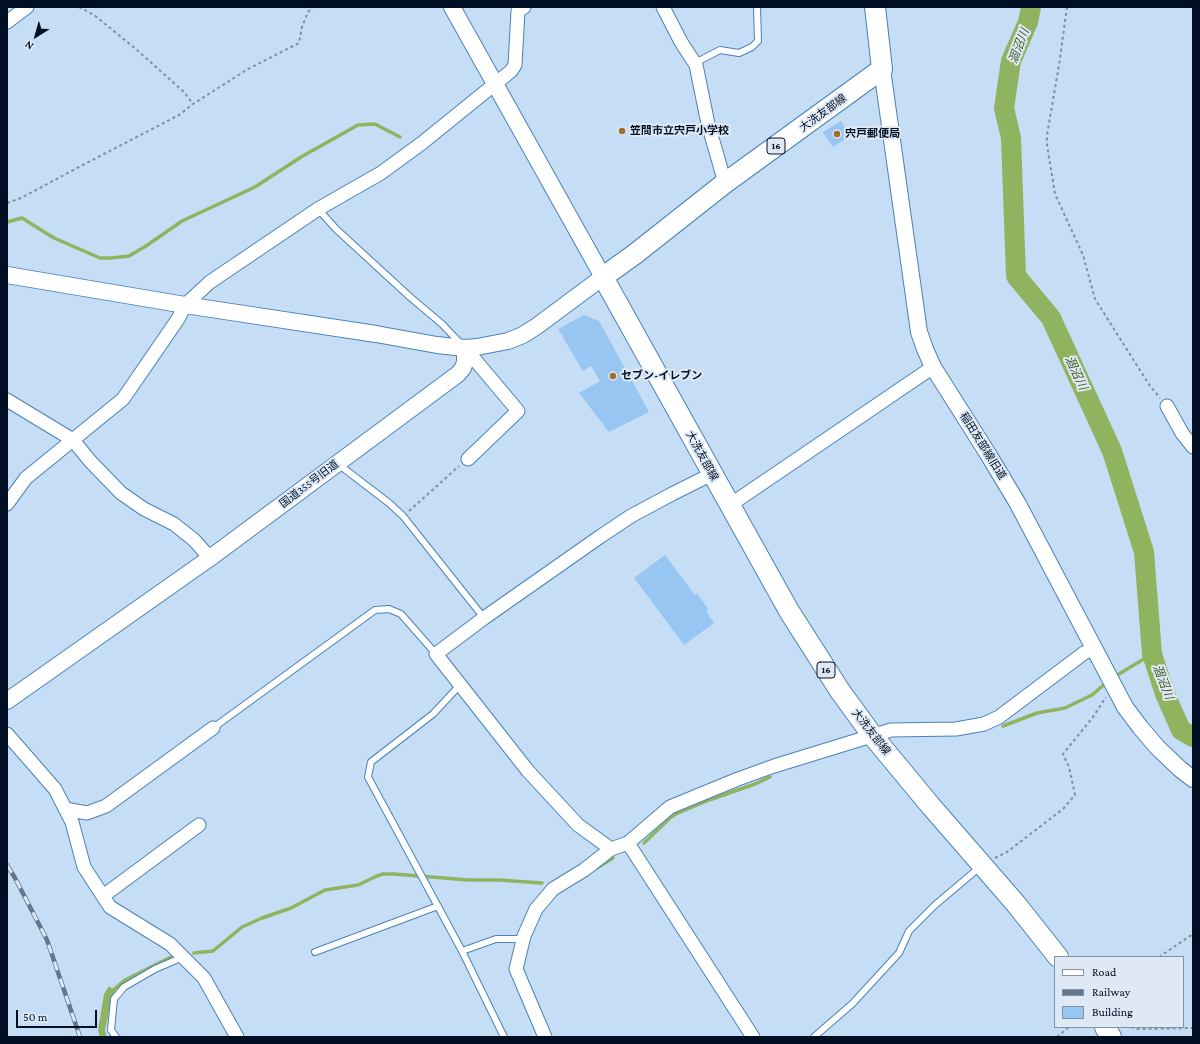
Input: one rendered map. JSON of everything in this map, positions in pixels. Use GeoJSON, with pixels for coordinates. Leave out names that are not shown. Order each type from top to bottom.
{"type":"FeatureCollection","features":[{"type":"Feature","properties":{"kind":"main road"},"geometry":{"type":"LineString","coordinates":[[875,7],[882,69]]}},
{"type":"Feature","properties":{"kind":"main road","name":"大洗友部線"},"geometry":{"type":"LineString","coordinates":[[882,69],[725,183],[603,277],[789,611],[818,659],[872,735],[930,805],[983,865],[1057,956]]}},
{"type":"Feature","properties":{"kind":"main road"},"geometry":{"type":"LineString","coordinates":[[1106,1028],[1111,1037]]}},
{"type":"Feature","properties":{"kind":"street"},"geometry":{"type":"LineString","coordinates":[[7,22],[27,7]]}},
{"type":"Feature","properties":{"kind":"street"},"geometry":{"type":"LineString","coordinates":[[7,275],[438,345],[465,348],[508,341],[523,335],[603,277],[452,7]]}},
{"type":"Feature","properties":{"kind":"street"},"geometry":{"type":"LineString","coordinates":[[7,504],[26,478],[123,399],[178,319],[185,305],[210,282],[318,209],[381,173],[422,143],[512,71],[515,65],[518,11],[524,7]]}},
{"type":"Feature","properties":{"kind":"street"},"geometry":{"type":"LineString","coordinates":[[663,7],[681,42],[695,63],[708,124],[725,183]]}},
{"type":"Feature","properties":{"kind":"street","name":"稲田友部線旧道"},"geometry":{"type":"LineString","coordinates":[[882,69],[920,332],[925,349],[933,367],[1018,504],[1125,707],[1140,728],[1157,747],[1193,779]]}},
{"type":"Feature","properties":{"kind":"street"},"geometry":{"type":"LineString","coordinates":[[465,348],[518,411],[468,459]]}},
{"type":"Feature","properties":{"kind":"street","name":"国道355号旧道"},"geometry":{"type":"LineString","coordinates":[[7,701],[210,558],[458,374],[463,368],[465,362],[465,348]]}},
{"type":"Feature","properties":{"kind":"street"},"geometry":{"type":"LineString","coordinates":[[730,505],[933,367]]}},
{"type":"Feature","properties":{"kind":"street"},"geometry":{"type":"LineString","coordinates":[[7,400],[73,440],[90,461],[122,493],[144,509],[174,524],[194,540],[210,558]]}},
{"type":"Feature","properties":{"kind":"street"},"geometry":{"type":"LineString","coordinates":[[1167,406],[1182,433],[1193,447]]}},
{"type":"Feature","properties":{"kind":"street"},"geometry":{"type":"LineString","coordinates":[[611,849],[578,825],[528,771],[436,654],[484,618],[625,520],[712,474]]}},
{"type":"Feature","properties":{"kind":"street"},"geometry":{"type":"LineString","coordinates":[[545,1037],[516,969],[524,939],[536,909],[553,889],[584,870],[611,849],[628,843],[670,806],[774,766],[891,730],[956,729],[984,724],[999,717],[1084,653],[1094,649]]}},
{"type":"Feature","properties":{"kind":"street"},"geometry":{"type":"LineString","coordinates":[[65,809],[87,813],[106,806],[213,728]]}},
{"type":"Feature","properties":{"kind":"street"},"geometry":{"type":"LineString","coordinates":[[7,734],[55,790],[72,822],[84,867],[110,907],[170,944],[204,978],[237,1037]]}},
{"type":"Feature","properties":{"kind":"street"},"geometry":{"type":"LineString","coordinates":[[103,896],[199,825]]}},
{"type":"Feature","properties":{"kind":"street"},"geometry":{"type":"LineString","coordinates":[[628,843],[753,1037]]}},
{"type":"Feature","properties":{"kind":"lane"},"geometry":{"type":"LineString","coordinates":[[695,63],[720,50],[739,53],[752,47],[758,41],[757,7]]}},
{"type":"Feature","properties":{"kind":"lane"},"geometry":{"type":"LineString","coordinates":[[318,209],[336,229],[410,297],[442,324],[465,348]]}},
{"type":"Feature","properties":{"kind":"lane"},"geometry":{"type":"LineString","coordinates":[[337,464],[389,503],[403,516],[484,618]]}},
{"type":"Feature","properties":{"kind":"lane"},"geometry":{"type":"LineString","coordinates":[[213,728],[375,610],[389,609],[401,614],[436,654]]}},
{"type":"Feature","properties":{"kind":"lane"},"geometry":{"type":"LineString","coordinates":[[460,684],[433,714],[371,762],[368,777],[462,951],[504,1037]]}},
{"type":"Feature","properties":{"kind":"lane"},"geometry":{"type":"LineString","coordinates":[[814,1037],[852,1004],[899,953],[909,931],[983,865]]}},
{"type":"Feature","properties":{"kind":"lane"},"geometry":{"type":"LineString","coordinates":[[314,952],[438,906]]}},
{"type":"Feature","properties":{"kind":"lane"},"geometry":{"type":"LineString","coordinates":[[462,951],[496,939],[524,939]]}},
{"type":"Feature","properties":{"kind":"lane"},"geometry":{"type":"LineString","coordinates":[[116,1037],[110,1030],[114,999],[124,987],[155,969],[183,957]]}},
{"type":"Feature","properties":{"kind":"path"},"geometry":{"type":"LineString","coordinates":[[79,7],[94,15],[136,49],[184,92],[193,104]]}},
{"type":"Feature","properties":{"kind":"path"},"geometry":{"type":"LineString","coordinates":[[7,204],[179,115],[193,104],[248,69],[299,43],[302,27],[308,12],[313,7]]}},
{"type":"Feature","properties":{"kind":"path"},"geometry":{"type":"LineString","coordinates":[[1067,7],[1047,135],[1047,145],[1055,194],[1083,255],[1095,299],[1150,386],[1167,406]]}},
{"type":"Feature","properties":{"kind":"path"},"geometry":{"type":"LineString","coordinates":[[403,516],[468,459]]}},
{"type":"Feature","properties":{"kind":"path"},"geometry":{"type":"LineString","coordinates":[[983,865],[1007,852],[1063,809],[1075,795],[1069,767],[1063,754],[1093,717],[1114,684]]}},
{"type":"Feature","properties":{"kind":"path"},"geometry":{"type":"LineString","coordinates":[[1160,956],[1193,934]]}},
{"type":"Feature","properties":{"kind":"path"},"geometry":{"type":"LineString","coordinates":[[1057,1037],[1068,1028]]}},
{"type":"Feature","properties":{"kind":"path"},"geometry":{"type":"LineString","coordinates":[[1134,1028],[1193,1028]]}},
{"type":"Feature","properties":{"kind":"shaded area"},"geometry":{"type":"Polygon","coordinates":[[[109,986],[116,992],[112,998],[105,1030],[107,1037],[100,1037],[98,1030],[104,994],[109,986]]]}},
{"type":"Feature","properties":{"kind":"building"},"geometry":{"type":"Polygon","coordinates":[[[841,121],[850,136],[833,147],[823,132],[841,121]]]}},
{"type":"Feature","properties":{"kind":"building","name":"セブン-イレブン"},"geometry":{"type":"Polygon","coordinates":[[[584,315],[599,321],[649,412],[609,432],[579,393],[600,381],[591,366],[583,371],[558,329],[584,315]]]}},
{"type":"Feature","properties":{"kind":"building"},"geometry":{"type":"Polygon","coordinates":[[[665,555],[695,595],[697,593],[708,609],[706,611],[714,623],[684,645],[634,578],[665,555]]]}},
{"type":"Feature","properties":{"kind":"waterway","name":"涸沼川"},"geometry":{"type":"LineString","coordinates":[[1031,7],[1028,22],[1011,61],[1004,108],[1011,138],[1016,276],[1051,318],[1112,451],[1144,552],[1152,654],[1165,694],[1181,730],[1193,737]]}},
{"type":"Feature","properties":{"kind":"waterway"},"geometry":{"type":"LineString","coordinates":[[7,222],[22,218],[54,238],[100,258],[129,256],[182,221],[255,187],[301,157],[358,125],[375,124],[400,137]]}},
{"type":"Feature","properties":{"kind":"waterway"},"geometry":{"type":"LineString","coordinates":[[1114,677],[1152,654]]}},
{"type":"Feature","properties":{"kind":"waterway"},"geometry":{"type":"LineString","coordinates":[[1003,726],[1037,713],[1065,708],[1092,695],[1107,682]]}},
{"type":"Feature","properties":{"kind":"waterway"},"geometry":{"type":"LineString","coordinates":[[644,843],[671,817],[678,813],[770,777]]}},
{"type":"Feature","properties":{"kind":"waterway"},"geometry":{"type":"LineString","coordinates":[[595,869],[613,858]]}},
{"type":"Feature","properties":{"kind":"waterway"},"geometry":{"type":"LineString","coordinates":[[194,953],[213,951],[242,927],[291,908],[325,890],[358,885],[383,874],[542,883]]}},
{"type":"Feature","properties":{"kind":"waterway"},"geometry":{"type":"LineString","coordinates":[[111,992],[125,980],[171,957]]}},
{"type":"Feature","properties":{"kind":"railway"},"geometry":{"type":"LineString","coordinates":[[7,865],[47,940],[80,1037]]}},
{"type":"Feature","properties":{"kind":"place","name":"笠間市立宍戸小学校"},"geometry":{"type":"Point","coordinates":[622,131]}},
{"type":"Feature","properties":{"kind":"place","name":"宍戸郵便局"},"geometry":{"type":"Point","coordinates":[837,134]}},
{"type":"Feature","properties":{"kind":"place","name":"セブン-イレブン"},"geometry":{"type":"Point","coordinates":[613,376]}}]}
